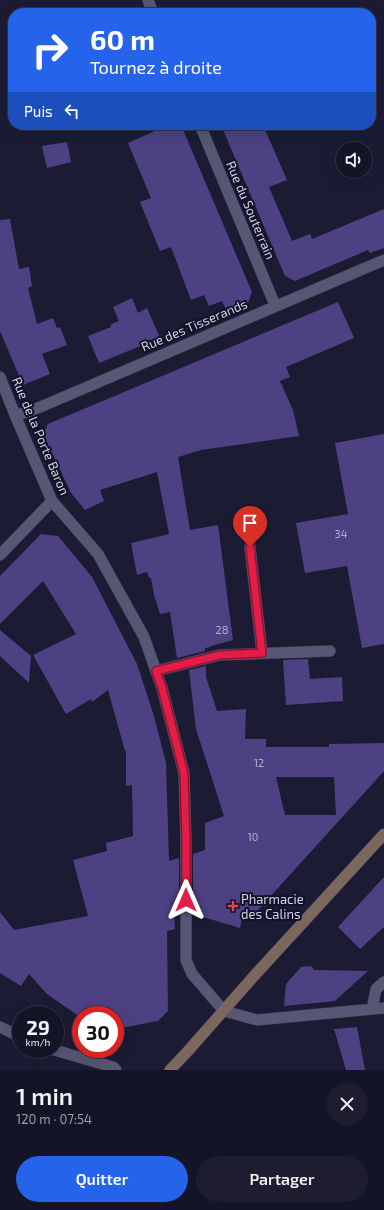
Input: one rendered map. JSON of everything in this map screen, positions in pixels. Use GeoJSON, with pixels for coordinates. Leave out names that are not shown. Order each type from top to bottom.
{"type":"FeatureCollection","features":[{"type":"Feature","properties":{"kind":"main road"},"geometry":{"type":"LineString","coordinates":[[170,1070],[188,1052],[384,834]]}},
{"type":"Feature","properties":{"kind":"street","name":"Rue du Souterrain"},"geometry":{"type":"LineString","coordinates":[[202,130],[275,305]]}},
{"type":"Feature","properties":{"kind":"street","name":"Rue des Tisserands"},"geometry":{"type":"LineString","coordinates":[[15,415],[39,408],[275,305],[384,260]]}},
{"type":"Feature","properties":{"kind":"street","name":"Rue de la Porte Baron"},"geometry":{"type":"LineString","coordinates":[[0,377],[52,501],[98,554],[144,637],[162,688],[184,773],[186,841],[186,960],[192,974],[224,1011]]}},
{"type":"Feature","properties":{"kind":"street"},"geometry":{"type":"LineString","coordinates":[[0,555],[52,501]]}},
{"type":"Feature","properties":{"kind":"street"},"geometry":{"type":"LineString","coordinates":[[250,547],[262,653]]}},
{"type":"Feature","properties":{"kind":"street"},"geometry":{"type":"LineString","coordinates":[[156,671],[220,655],[330,651]]}},
{"type":"Feature","properties":{"kind":"street"},"geometry":{"type":"LineString","coordinates":[[372,1009],[376,989],[384,982]]}},
{"type":"Feature","properties":{"kind":"street"},"geometry":{"type":"LineString","coordinates":[[224,1011],[257,1020],[384,1008]]}},
{"type":"Feature","properties":{"kind":"street"},"geometry":{"type":"LineString","coordinates":[[0,1027],[12,1033]]}},
{"type":"Feature","properties":{"kind":"street"},"geometry":{"type":"LineString","coordinates":[[64,1053],[116,1070]]}},
{"type":"Feature","properties":{"kind":"building"},"geometry":{"type":"Polygon","coordinates":[[[157,130],[183,130],[252,292],[248,303],[227,311],[222,301],[209,306],[204,295],[191,300],[171,247],[160,251],[140,202],[151,198],[128,143],[157,130]]]}},
{"type":"Feature","properties":{"kind":"building"},"geometry":{"type":"Polygon","coordinates":[[[223,130],[265,130],[287,180],[269,187],[292,241],[310,234],[312,239],[384,209],[384,248],[370,253],[368,250],[295,281],[285,276],[223,130]]]}},
{"type":"Feature","properties":{"kind":"building"},"geometry":{"type":"Polygon","coordinates":[[[67,142],[71,162],[47,168],[42,146],[67,142]]]}},
{"type":"Feature","properties":{"kind":"building"},"geometry":{"type":"Polygon","coordinates":[[[10,219],[19,269],[29,267],[32,286],[28,288],[37,324],[53,318],[57,328],[60,327],[67,345],[42,354],[50,374],[23,385],[0,331],[0,220],[10,219]]]}},
{"type":"Feature","properties":{"kind":"building"},"geometry":{"type":"Polygon","coordinates":[[[132,298],[138,313],[147,308],[160,338],[99,363],[88,336],[111,327],[110,325],[119,321],[113,307],[132,298]]]}},
{"type":"Feature","properties":{"kind":"building"},"geometry":{"type":"Polygon","coordinates":[[[338,302],[354,338],[286,367],[290,377],[280,381],[293,410],[299,436],[201,450],[178,457],[190,530],[218,525],[233,640],[205,648],[205,651],[177,658],[170,612],[160,614],[154,595],[151,578],[149,578],[147,572],[137,575],[131,543],[169,534],[157,472],[100,490],[104,501],[85,510],[71,493],[43,434],[48,424],[338,302]]]}},
{"type":"Feature","properties":{"kind":"building"},"geometry":{"type":"Polygon","coordinates":[[[384,434],[384,644],[362,648],[347,566],[305,573],[296,523],[348,514],[335,443],[384,434]]]}},
{"type":"Feature","properties":{"kind":"building"},"geometry":{"type":"Polygon","coordinates":[[[41,534],[58,536],[92,577],[137,664],[154,716],[166,763],[169,861],[179,858],[179,909],[174,908],[175,929],[167,931],[168,1011],[158,1021],[124,1027],[124,1006],[72,1006],[72,1011],[47,994],[29,974],[21,986],[0,973],[0,912],[14,930],[88,916],[73,860],[107,851],[106,843],[133,836],[132,785],[126,786],[126,751],[108,690],[92,702],[91,699],[66,714],[33,655],[76,634],[43,581],[0,624],[0,576],[41,534]]]}},
{"type":"Feature","properties":{"kind":"building"},"geometry":{"type":"Polygon","coordinates":[[[0,630],[31,656],[29,683],[0,656],[0,630]]]}},
{"type":"Feature","properties":{"kind":"building"},"geometry":{"type":"Polygon","coordinates":[[[308,659],[310,679],[342,677],[343,701],[286,705],[283,660],[308,659]]]}},
{"type":"Feature","properties":{"kind":"building"},"geometry":{"type":"Polygon","coordinates":[[[206,666],[206,677],[217,711],[246,709],[245,739],[266,739],[266,747],[329,747],[329,744],[384,743],[384,771],[250,919],[242,918],[240,928],[193,914],[193,854],[205,850],[205,823],[224,816],[196,729],[189,670],[206,666]],[[276,777],[285,815],[336,815],[334,777],[276,777]]]}},
{"type":"Feature","properties":{"kind":"building"},"geometry":{"type":"Polygon","coordinates":[[[384,877],[384,927],[360,949],[338,927],[384,877]]]}},
{"type":"Feature","properties":{"kind":"building"},"geometry":{"type":"Polygon","coordinates":[[[311,966],[314,970],[368,971],[335,1001],[284,1006],[286,984],[301,967],[311,966]]]}},
{"type":"Feature","properties":{"kind":"building"},"geometry":{"type":"Polygon","coordinates":[[[357,1027],[365,1070],[346,1070],[334,1029],[357,1027]]]}},
{"type":"Feature","properties":{"kind":"place","name":"Pharmacie des Calins"},"geometry":{"type":"Point","coordinates":[233,906]}},
{"type":"Feature","properties":{"kind":"route"},"geometry":{"type":"LineString","coordinates":[[186,900],[184,773],[162,688],[156,671],[220,655],[262,653],[250,547]]}}]}
